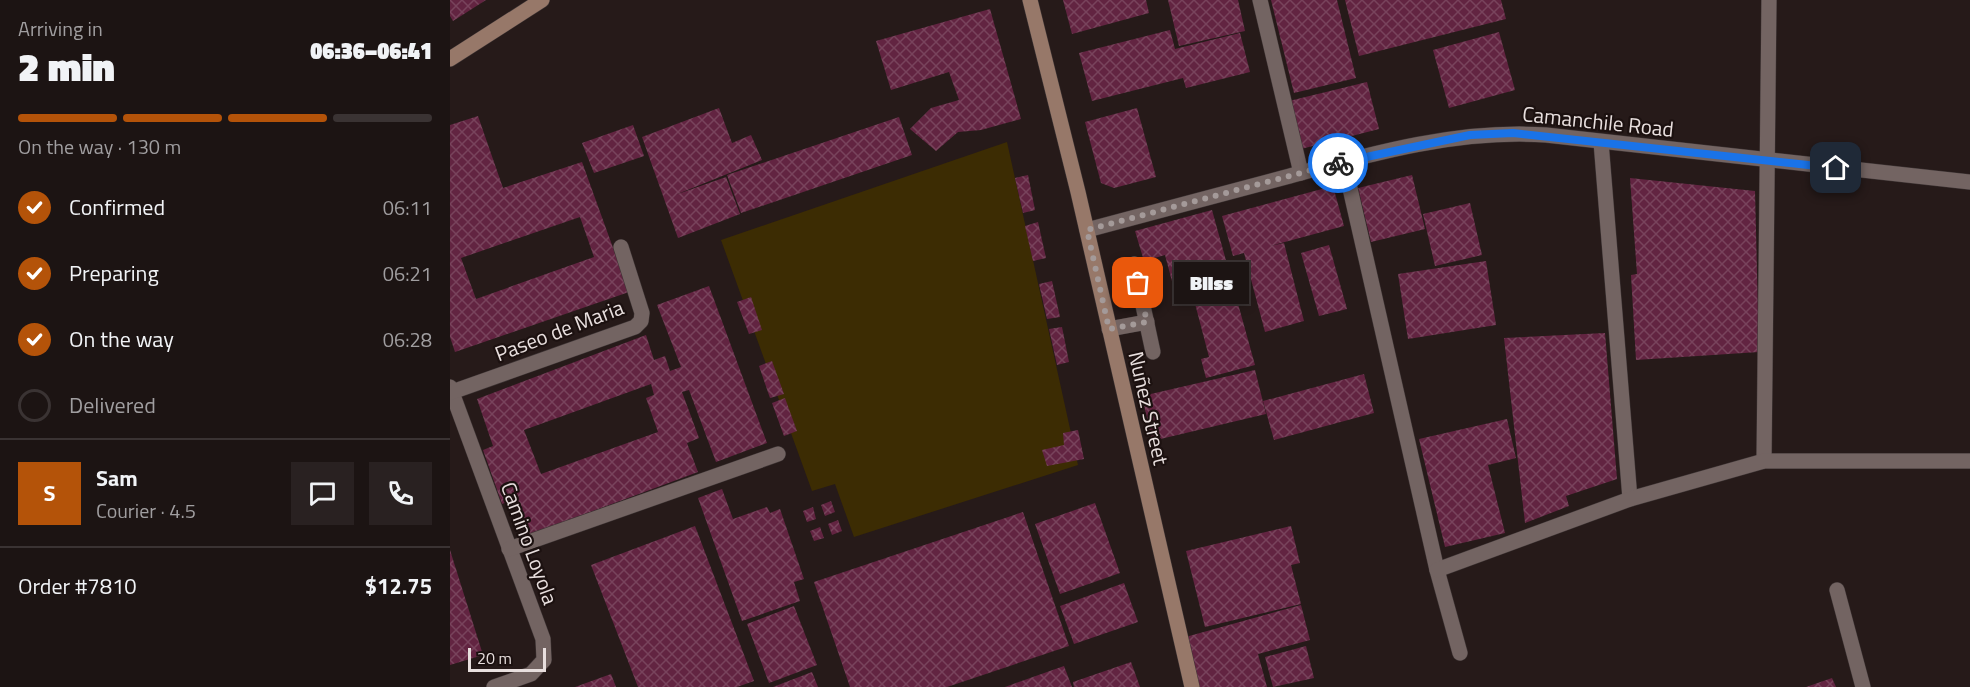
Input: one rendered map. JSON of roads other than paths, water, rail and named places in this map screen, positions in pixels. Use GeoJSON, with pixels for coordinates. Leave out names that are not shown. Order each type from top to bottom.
{"type":"FeatureCollection","features":[{"type":"Feature","properties":{"kind":"main road"},"geometry":{"type":"LineString","coordinates":[[450,58],[542,0]]}},
{"type":"Feature","properties":{"kind":"main road","name":"Nuñez Street"},"geometry":{"type":"LineString","coordinates":[[1030,0],[1087,230],[1192,687]]}},
{"type":"Feature","properties":{"kind":"street"},"geometry":{"type":"LineString","coordinates":[[1260,0],[1301,173]]}},
{"type":"Feature","properties":{"kind":"street"},"geometry":{"type":"LineString","coordinates":[[1764,462],[1769,0]]}},
{"type":"Feature","properties":{"kind":"street","name":"Camanchile Road"},"geometry":{"type":"LineString","coordinates":[[1087,230],[1344,162],[1470,135],[1513,133],[1970,182]]}},
{"type":"Feature","properties":{"kind":"street"},"geometry":{"type":"LineString","coordinates":[[1601,142],[1630,499]]}},
{"type":"Feature","properties":{"kind":"street"},"geometry":{"type":"LineString","coordinates":[[1344,162],[1437,570],[1460,653]]}},
{"type":"Feature","properties":{"kind":"street","name":"Paseo de Maria"},"geometry":{"type":"LineString","coordinates":[[451,390],[635,327],[641,321],[642,313],[621,247]]}},
{"type":"Feature","properties":{"kind":"street"},"geometry":{"type":"LineString","coordinates":[[1134,264],[1153,352]]}},
{"type":"Feature","properties":{"kind":"street"},"geometry":{"type":"LineString","coordinates":[[1109,329],[1147,322]]}},
{"type":"Feature","properties":{"kind":"street","name":"Camino Loyola"},"geometry":{"type":"LineString","coordinates":[[451,390],[543,639],[544,660],[531,674],[494,687]]}},
{"type":"Feature","properties":{"kind":"street"},"geometry":{"type":"LineString","coordinates":[[509,549],[778,454]]}},
{"type":"Feature","properties":{"kind":"street"},"geometry":{"type":"LineString","coordinates":[[1437,570],[1630,499],[1764,462],[1970,462]]}},
{"type":"Feature","properties":{"kind":"street"},"geometry":{"type":"LineString","coordinates":[[1836,590],[1863,687]]}},
{"type":"Feature","properties":{"kind":"place","name":"Bliss"},"geometry":{"type":"Point","coordinates":[1138,283]}}]}
